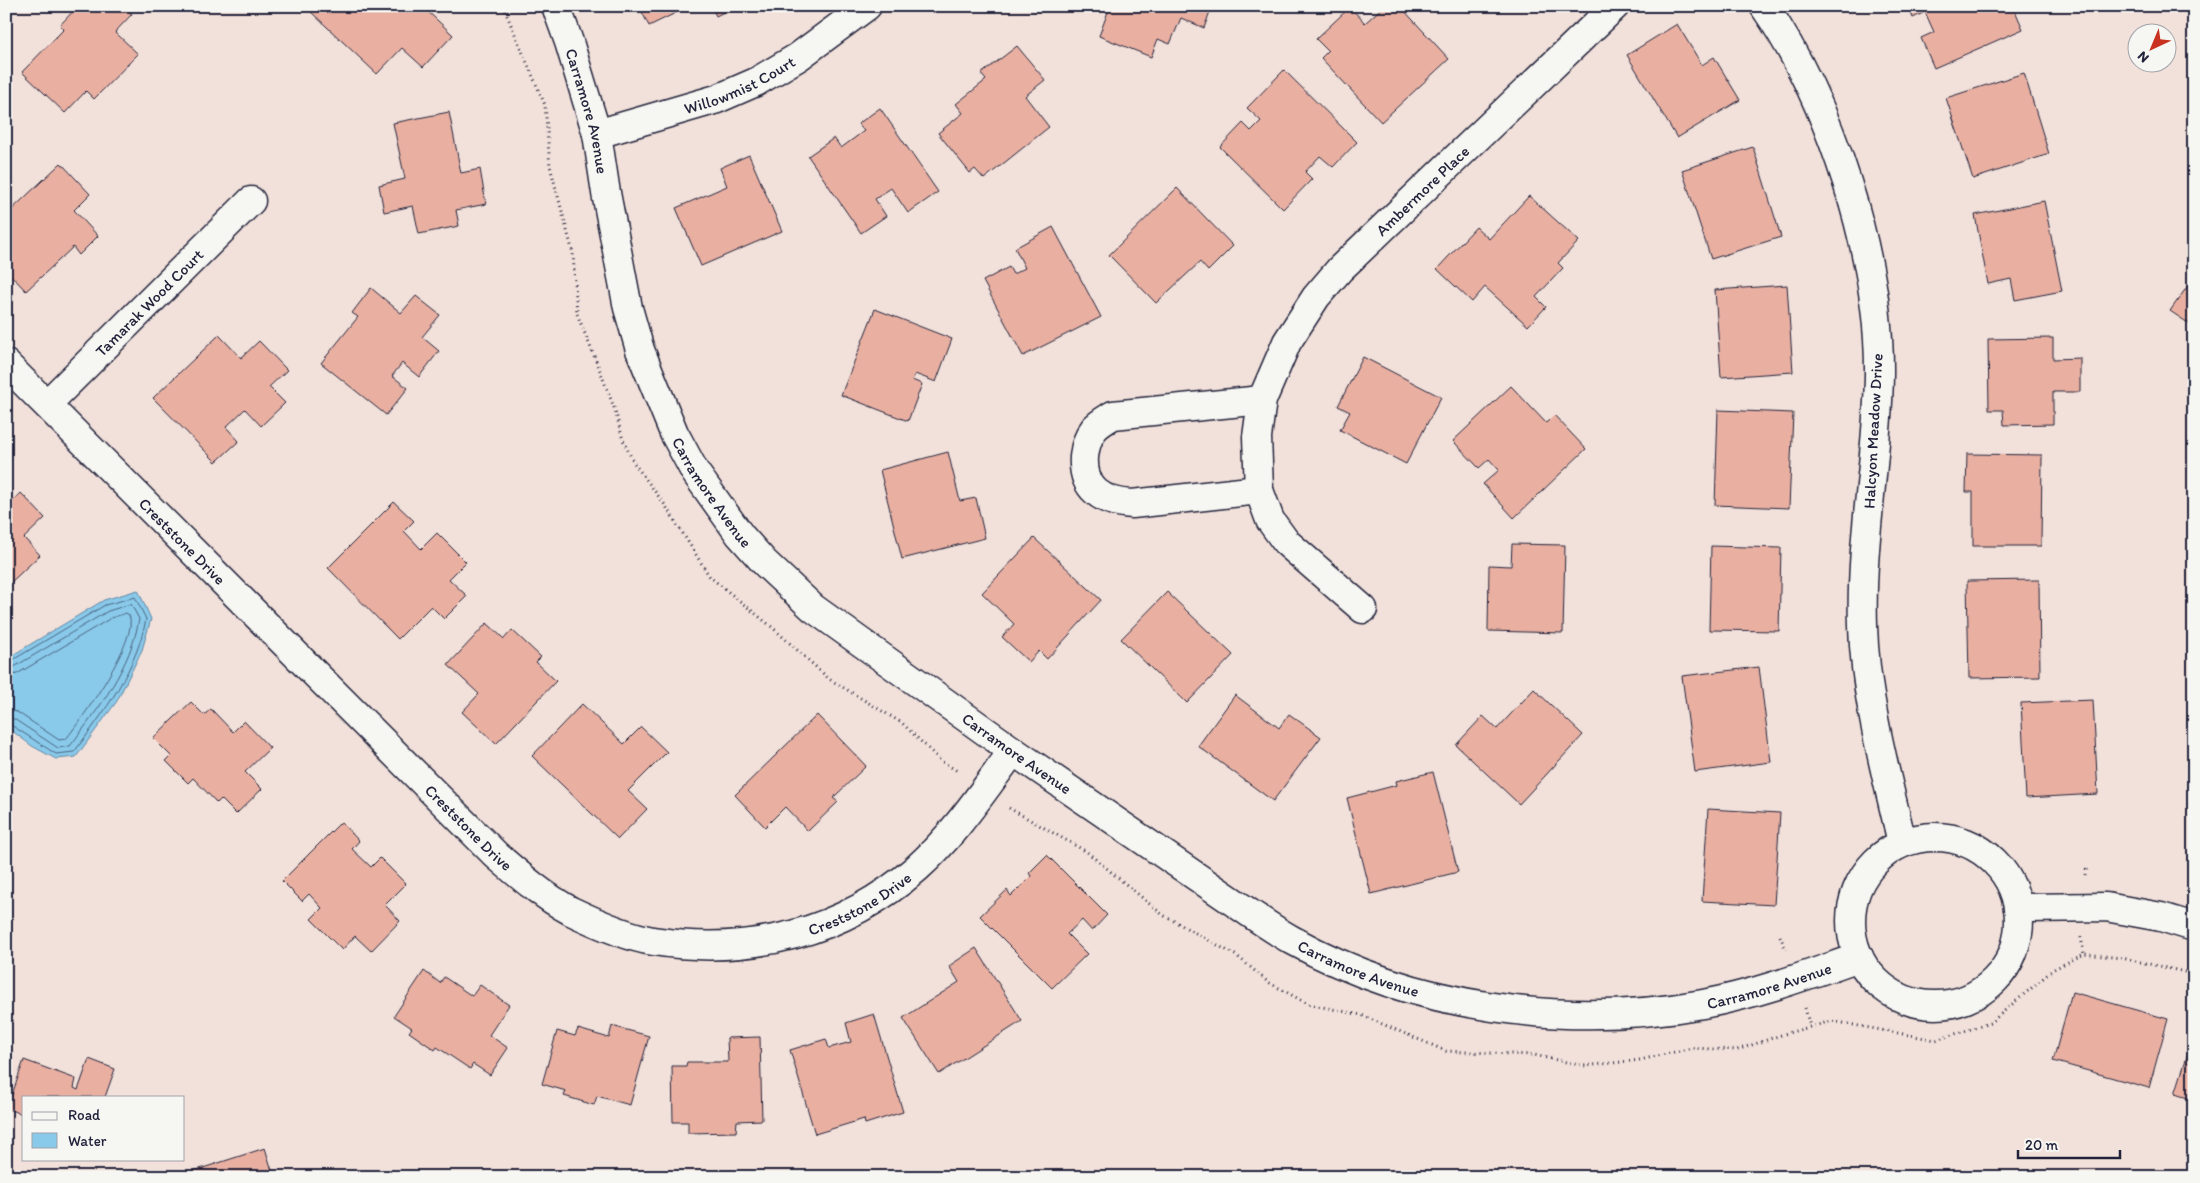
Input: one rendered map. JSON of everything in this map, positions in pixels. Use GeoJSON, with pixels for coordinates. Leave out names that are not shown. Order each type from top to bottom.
{"type":"FeatureCollection","features":[{"type":"Feature","properties":{"kind":"street","name":"Carramore Avenue"},"geometry":{"type":"LineString","coordinates":[[556,6],[597,134],[628,308],[640,350],[674,433],[695,472],[717,505],[765,563],[813,608],[1013,751],[1292,940],[1388,982],[1443,998],[1493,1008],[1540,1013],[1649,1011],[1703,1004],[1754,991],[1859,957]]}},
{"type":"Feature","properties":{"kind":"street","name":"Willowmist Court"},"geometry":{"type":"LineString","coordinates":[[597,134],[717,100],[756,82],[798,57],[867,6]]}},
{"type":"Feature","properties":{"kind":"street","name":"Ambermore Place"},"geometry":{"type":"LineString","coordinates":[[1363,609],[1286,542],[1270,520],[1259,490],[1257,437],[1262,400],[1287,342],[1316,297],[1340,269],[1615,6]]}},
{"type":"Feature","properties":{"kind":"street","name":"Halcyon Meadow Drive"},"geometry":{"type":"LineString","coordinates":[[1764,6],[1782,32],[1808,84],[1837,151],[1859,222],[1873,296],[1879,373],[1862,626],[1867,676],[1877,732],[1902,843]]}},
{"type":"Feature","properties":{"kind":"street","name":"Tamarak Wood Court"},"geometry":{"type":"LineString","coordinates":[[47,404],[251,201]]}},
{"type":"Feature","properties":{"kind":"street","name":"Creststone Drive"},"geometry":{"type":"LineString","coordinates":[[6,364],[496,855],[532,886],[563,906],[612,928],[651,941],[692,945],[736,944],[767,941],[803,933],[837,920],[891,889],[918,866],[954,828],[1013,751]]}},
{"type":"Feature","properties":{"kind":"street"},"geometry":{"type":"LineString","coordinates":[[1259,490],[1132,504],[1115,503],[1104,498],[1089,486],[1084,467],[1085,443],[1095,427],[1113,415],[1262,400]]}},
{"type":"Feature","properties":{"kind":"street"},"geometry":{"type":"LineString","coordinates":[[1927,837],[1952,838],[1976,847],[1996,863],[2010,884],[2018,908],[2018,932],[2012,955],[1999,975],[1982,991],[1960,1001],[1936,1005],[1912,1002],[1890,992],[1872,977],[1859,957],[1851,931],[1852,904],[1862,878],[1879,857],[1902,843],[1927,837]]}},
{"type":"Feature","properties":{"kind":"street"},"geometry":{"type":"LineString","coordinates":[[2018,908],[2106,907],[2161,917],[2194,927]]}},
{"type":"Feature","properties":{"kind":"water"},"geometry":{"type":"Polygon","coordinates":[[[138,590],[151,619],[142,650],[117,701],[76,757],[56,759],[32,746],[7,727],[6,659],[104,600],[138,590]]]}},
{"type":"Feature","properties":{"kind":"building"},"geometry":{"type":"Polygon","coordinates":[[[78,6],[124,6],[132,14],[115,32],[138,54],[94,99],[86,91],[65,113],[22,72],[64,29],[60,25],[78,6]]]}},
{"type":"Feature","properties":{"kind":"building"},"geometry":{"type":"Polygon","coordinates":[[[315,6],[422,6],[453,35],[423,67],[402,48],[377,74],[310,11],[315,6]]]}},
{"type":"Feature","properties":{"kind":"building"},"geometry":{"type":"Polygon","coordinates":[[[639,6],[690,6],[649,26],[639,6]]]}},
{"type":"Feature","properties":{"kind":"building"},"geometry":{"type":"Polygon","coordinates":[[[711,6],[736,6],[716,16],[711,6]]]}},
{"type":"Feature","properties":{"kind":"building"},"geometry":{"type":"Polygon","coordinates":[[[1102,6],[1212,6],[1204,28],[1181,18],[1170,44],[1158,39],[1151,57],[1099,36],[1109,9],[1102,6]]]}},
{"type":"Feature","properties":{"kind":"building"},"geometry":{"type":"Polygon","coordinates":[[[1384,6],[1400,6],[1449,59],[1381,122],[1321,58],[1328,51],[1316,39],[1350,7],[1365,23],[1384,6]]]}},
{"type":"Feature","properties":{"kind":"building"},"geometry":{"type":"Polygon","coordinates":[[[1908,6],[2013,6],[2023,29],[1934,68],[1921,38],[1934,32],[1925,12],[1913,18],[1908,6]]]}},
{"type":"Feature","properties":{"kind":"building"},"geometry":{"type":"Polygon","coordinates":[[[1677,24],[1702,65],[1714,57],[1740,100],[1677,138],[1627,55],[1677,24]]]}},
{"type":"Feature","properties":{"kind":"building"},"geometry":{"type":"Polygon","coordinates":[[[1017,46],[1045,80],[1025,96],[1049,127],[984,179],[975,169],[970,173],[938,133],[963,113],[956,104],[986,80],[981,74],[1017,46]]]}},
{"type":"Feature","properties":{"kind":"building"},"geometry":{"type":"Polygon","coordinates":[[[1284,70],[1357,142],[1333,167],[1320,156],[1305,172],[1312,179],[1283,209],[1220,147],[1243,123],[1251,131],[1261,121],[1247,108],[1284,70]]]}},
{"type":"Feature","properties":{"kind":"building"},"geometry":{"type":"Polygon","coordinates":[[[2024,73],[2049,154],[1973,179],[1946,98],[2024,73]]]}},
{"type":"Feature","properties":{"kind":"building"},"geometry":{"type":"Polygon","coordinates":[[[880,108],[938,192],[908,213],[891,188],[875,199],[886,216],[861,233],[808,156],[834,138],[841,148],[864,131],[858,124],[880,108]]]}},
{"type":"Feature","properties":{"kind":"building"},"geometry":{"type":"Polygon","coordinates":[[[449,112],[461,173],[480,169],[486,204],[456,210],[459,226],[419,234],[413,206],[384,212],[379,185],[405,179],[393,123],[449,112]]]}},
{"type":"Feature","properties":{"kind":"building"},"geometry":{"type":"Polygon","coordinates":[[[1753,147],[1781,237],[1711,259],[1682,170],[1753,147]]]}},
{"type":"Feature","properties":{"kind":"building"},"geometry":{"type":"Polygon","coordinates":[[[749,155],[782,231],[701,266],[676,208],[727,186],[720,168],[749,155]]]}},
{"type":"Feature","properties":{"kind":"building"},"geometry":{"type":"Polygon","coordinates":[[[61,163],[90,194],[74,210],[98,236],[79,255],[73,247],[26,291],[6,270],[6,215],[61,163]]]}},
{"type":"Feature","properties":{"kind":"building"},"geometry":{"type":"Polygon","coordinates":[[[1177,188],[1233,246],[1208,271],[1200,262],[1156,303],[1109,255],[1177,188]]]}},
{"type":"Feature","properties":{"kind":"building"},"geometry":{"type":"Polygon","coordinates":[[[1529,196],[1579,241],[1558,263],[1563,268],[1536,297],[1546,307],[1528,326],[1485,287],[1472,302],[1437,269],[1476,227],[1489,239],[1529,196]]]}},
{"type":"Feature","properties":{"kind":"building"},"geometry":{"type":"Polygon","coordinates":[[[2044,201],[2062,291],[2015,300],[2011,279],[1988,284],[1975,215],[2044,201]]]}},
{"type":"Feature","properties":{"kind":"building"},"geometry":{"type":"Polygon","coordinates":[[[1053,227],[1101,317],[1023,356],[983,281],[1009,267],[1013,274],[1025,268],[1015,248],[1053,227]]]}},
{"type":"Feature","properties":{"kind":"building"},"geometry":{"type":"Polygon","coordinates":[[[2194,277],[2194,327],[2170,311],[2194,277]]]}},
{"type":"Feature","properties":{"kind":"building"},"geometry":{"type":"Polygon","coordinates":[[[1787,285],[1793,372],[1721,377],[1715,290],[1787,285]]]}},
{"type":"Feature","properties":{"kind":"building"},"geometry":{"type":"Polygon","coordinates":[[[371,288],[401,313],[416,296],[440,315],[422,337],[439,351],[419,377],[402,363],[392,376],[408,388],[386,415],[321,363],[358,317],[352,313],[371,288]]]}},
{"type":"Feature","properties":{"kind":"building"},"geometry":{"type":"Polygon","coordinates":[[[875,309],[952,339],[936,382],[915,374],[912,380],[922,384],[908,421],[841,395],[875,309]]]}},
{"type":"Feature","properties":{"kind":"building"},"geometry":{"type":"Polygon","coordinates":[[[219,335],[241,358],[259,341],[287,370],[269,387],[285,403],[261,426],[245,409],[226,427],[239,441],[216,462],[153,398],[219,335]]]}},
{"type":"Feature","properties":{"kind":"building"},"geometry":{"type":"Polygon","coordinates":[[[2053,338],[2053,359],[2080,358],[2080,392],[2053,392],[2053,424],[2004,425],[2003,410],[1989,410],[1988,339],[2053,338]]]}},
{"type":"Feature","properties":{"kind":"building"},"geometry":{"type":"Polygon","coordinates":[[[1363,357],[1441,397],[1406,464],[1340,430],[1350,412],[1338,406],[1363,357]]]}},
{"type":"Feature","properties":{"kind":"building"},"geometry":{"type":"Polygon","coordinates":[[[1511,386],[1546,423],[1554,415],[1586,449],[1514,518],[1483,484],[1499,470],[1489,459],[1479,468],[1453,441],[1511,386]]]}},
{"type":"Feature","properties":{"kind":"building"},"geometry":{"type":"Polygon","coordinates":[[[1718,410],[1793,413],[1789,508],[1715,505],[1718,410]]]}},
{"type":"Feature","properties":{"kind":"building"},"geometry":{"type":"Polygon","coordinates":[[[948,452],[960,501],[976,498],[985,538],[902,559],[880,470],[948,452]]]}},
{"type":"Feature","properties":{"kind":"building"},"geometry":{"type":"Polygon","coordinates":[[[1967,454],[2042,455],[2041,546],[1973,546],[1973,492],[1966,492],[1967,454]]]}},
{"type":"Feature","properties":{"kind":"building"},"geometry":{"type":"Polygon","coordinates":[[[21,493],[45,518],[24,538],[40,555],[9,584],[6,581],[6,499],[10,503],[21,493]]]}},
{"type":"Feature","properties":{"kind":"building"},"geometry":{"type":"Polygon","coordinates":[[[394,502],[414,521],[404,531],[421,549],[437,533],[466,562],[449,579],[467,596],[444,619],[431,606],[398,639],[328,568],[394,502]]]}},
{"type":"Feature","properties":{"kind":"building"},"geometry":{"type":"Polygon","coordinates":[[[1034,538],[1101,600],[1047,659],[1039,651],[1029,662],[1002,637],[1014,624],[982,593],[1034,538]]]}},
{"type":"Feature","properties":{"kind":"building"},"geometry":{"type":"Polygon","coordinates":[[[1512,544],[1565,545],[1563,633],[1488,631],[1489,565],[1511,566],[1512,544]]]}},
{"type":"Feature","properties":{"kind":"building"},"geometry":{"type":"Polygon","coordinates":[[[1711,546],[1781,548],[1779,631],[1709,630],[1711,546]]]}},
{"type":"Feature","properties":{"kind":"building"},"geometry":{"type":"Polygon","coordinates":[[[2039,580],[2040,677],[1969,678],[1967,581],[2039,580]]]}},
{"type":"Feature","properties":{"kind":"building"},"geometry":{"type":"Polygon","coordinates":[[[1167,592],[1233,655],[1187,703],[1121,639],[1167,592]]]}},
{"type":"Feature","properties":{"kind":"building"},"geometry":{"type":"Polygon","coordinates":[[[487,623],[504,639],[512,630],[541,657],[536,662],[556,681],[496,744],[462,712],[479,694],[448,665],[487,623]]]}},
{"type":"Feature","properties":{"kind":"building"},"geometry":{"type":"Polygon","coordinates":[[[1759,667],[1771,762],[1695,772],[1682,676],[1759,667]]]}},
{"type":"Feature","properties":{"kind":"building"},"geometry":{"type":"Polygon","coordinates":[[[1534,689],[1583,735],[1519,804],[1456,745],[1483,716],[1497,729],[1534,689]]]}},
{"type":"Feature","properties":{"kind":"building"},"geometry":{"type":"Polygon","coordinates":[[[1235,695],[1279,728],[1289,714],[1321,737],[1273,801],[1198,746],[1235,695]]]}},
{"type":"Feature","properties":{"kind":"building"},"geometry":{"type":"Polygon","coordinates":[[[2093,700],[2098,794],[2026,798],[2021,703],[2093,700]]]}},
{"type":"Feature","properties":{"kind":"building"},"geometry":{"type":"Polygon","coordinates":[[[191,702],[204,715],[211,709],[233,732],[244,721],[270,748],[245,772],[262,789],[236,814],[221,799],[217,803],[193,778],[188,783],[166,761],[171,756],[153,738],[191,702]]]}},
{"type":"Feature","properties":{"kind":"building"},"geometry":{"type":"Polygon","coordinates":[[[582,704],[624,744],[641,727],[667,752],[628,791],[647,809],[618,839],[532,756],[582,704]]]}},
{"type":"Feature","properties":{"kind":"building"},"geometry":{"type":"Polygon","coordinates":[[[817,715],[866,766],[833,798],[838,802],[808,831],[785,807],[765,827],[735,795],[817,715]]]}},
{"type":"Feature","properties":{"kind":"building"},"geometry":{"type":"Polygon","coordinates":[[[1433,772],[1458,872],[1371,894],[1347,798],[1397,785],[1396,781],[1433,772]]]}},
{"type":"Feature","properties":{"kind":"building"},"geometry":{"type":"Polygon","coordinates":[[[1708,809],[1780,813],[1774,905],[1702,901],[1708,809]]]}},
{"type":"Feature","properties":{"kind":"building"},"geometry":{"type":"Polygon","coordinates":[[[341,822],[359,841],[352,849],[371,867],[380,858],[406,884],[385,905],[400,921],[371,951],[355,936],[342,950],[311,919],[322,908],[309,894],[302,901],[282,881],[341,822]]]}},
{"type":"Feature","properties":{"kind":"building"},"geometry":{"type":"Polygon","coordinates":[[[1047,855],[1107,915],[1092,931],[1082,920],[1067,934],[1087,954],[1052,988],[980,916],[1007,890],[1011,896],[1031,876],[1029,873],[1047,855]]]}},
{"type":"Feature","properties":{"kind":"building"},"geometry":{"type":"Polygon","coordinates":[[[976,948],[1022,1021],[939,1074],[903,1018],[959,982],[949,966],[976,948]]]}},
{"type":"Feature","properties":{"kind":"building"},"geometry":{"type":"Polygon","coordinates":[[[424,971],[440,983],[444,977],[472,996],[480,985],[509,1005],[489,1035],[508,1048],[490,1075],[473,1064],[470,1069],[437,1047],[435,1050],[409,1032],[412,1028],[394,1016],[424,971]]]}},
{"type":"Feature","properties":{"kind":"building"},"geometry":{"type":"Polygon","coordinates":[[[2072,992],[2168,1019],[2149,1088],[2053,1061],[2072,992]]]}},
{"type":"Feature","properties":{"kind":"building"},"geometry":{"type":"Polygon","coordinates":[[[874,1014],[903,1112],[865,1124],[864,1119],[815,1134],[790,1050],[826,1039],[829,1048],[851,1042],[846,1023],[874,1014]]]}},
{"type":"Feature","properties":{"kind":"building"},"geometry":{"type":"Polygon","coordinates":[[[612,1026],[649,1036],[630,1105],[597,1096],[594,1105],[564,1096],[566,1091],[542,1084],[557,1031],[575,1036],[578,1029],[609,1038],[612,1026]]]}},
{"type":"Feature","properties":{"kind":"building"},"geometry":{"type":"Polygon","coordinates":[[[2194,1034],[2194,1100],[2175,1094],[2194,1034]]]}},
{"type":"Feature","properties":{"kind":"building"},"geometry":{"type":"Polygon","coordinates":[[[760,1037],[762,1120],[737,1121],[736,1132],[688,1133],[688,1122],[673,1122],[672,1066],[686,1066],[687,1062],[728,1062],[727,1038],[760,1037]]]}},
{"type":"Feature","properties":{"kind":"building"},"geometry":{"type":"Polygon","coordinates":[[[89,1059],[115,1069],[105,1096],[22,1096],[22,1114],[7,1109],[24,1060],[76,1079],[74,1088],[78,1090],[89,1059]]]}},
{"type":"Feature","properties":{"kind":"building"},"geometry":{"type":"Polygon","coordinates":[[[265,1148],[274,1177],[175,1177],[265,1148]]]}}]}
